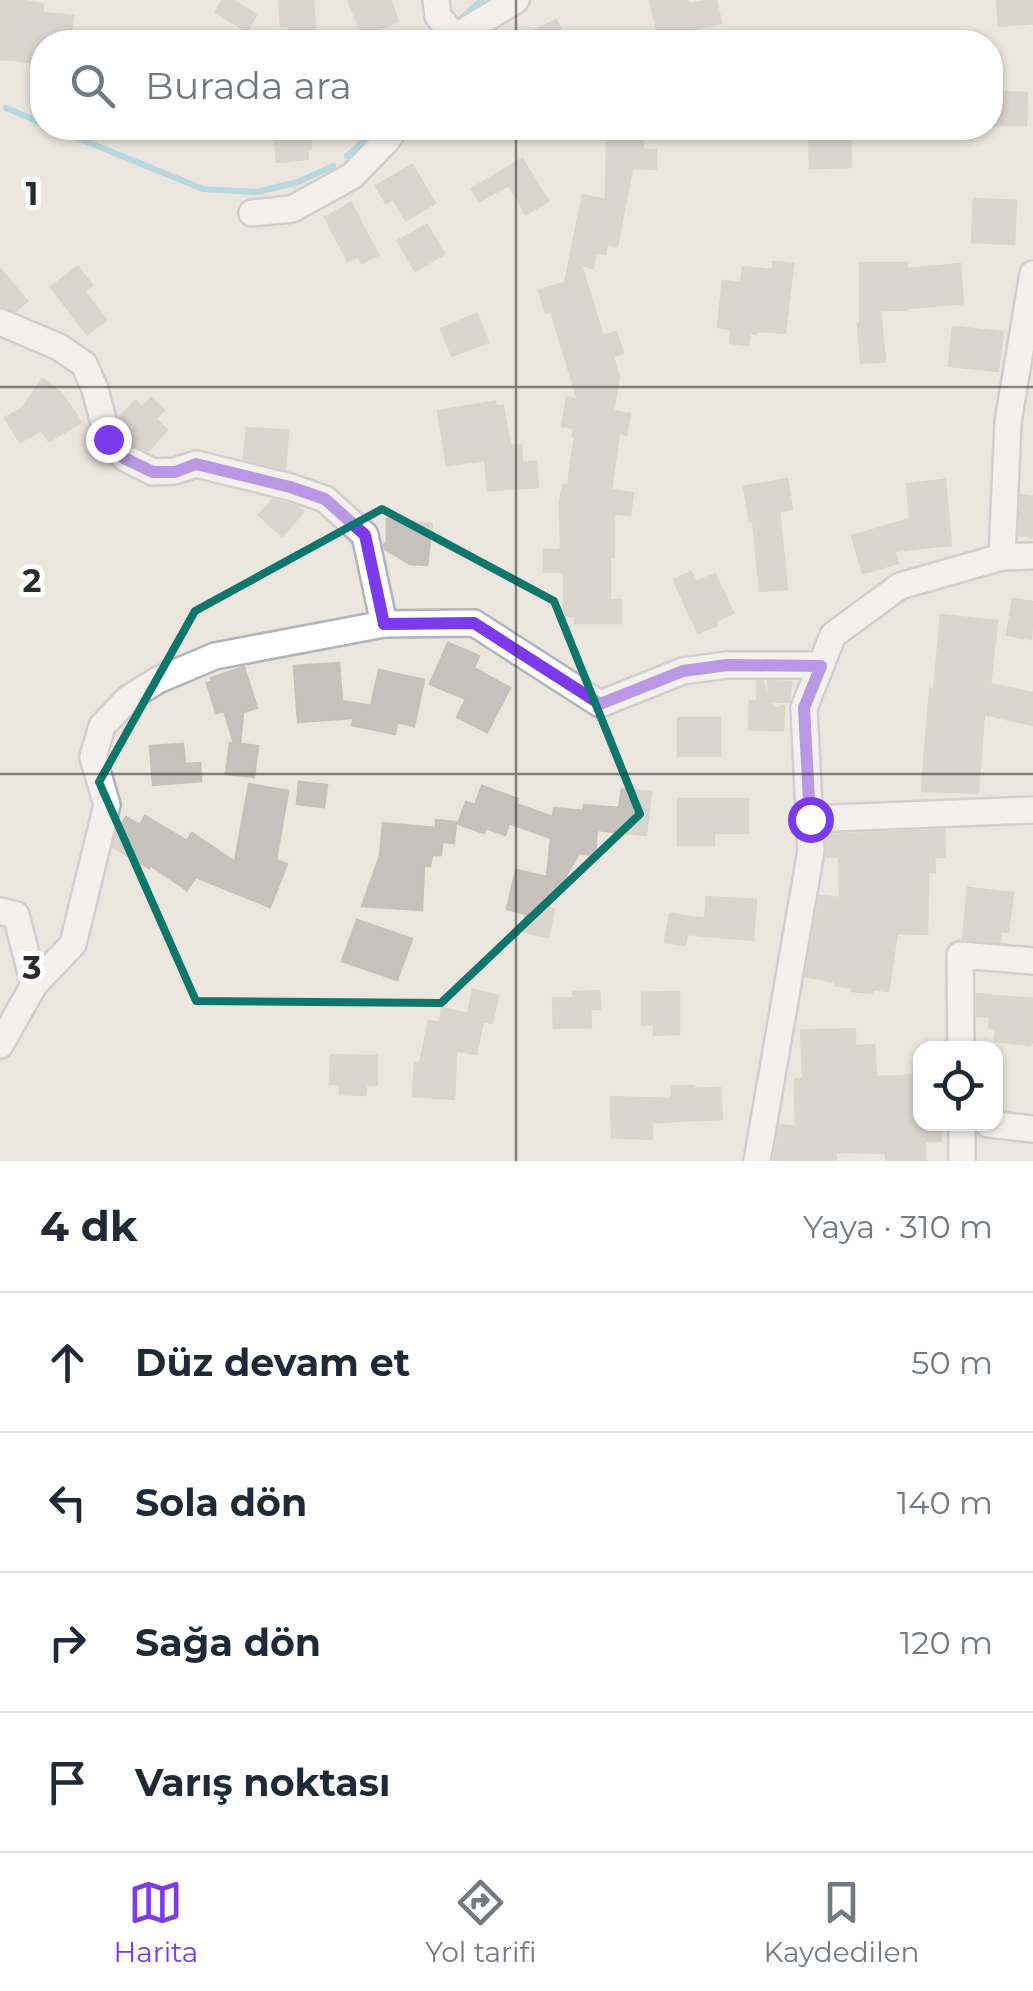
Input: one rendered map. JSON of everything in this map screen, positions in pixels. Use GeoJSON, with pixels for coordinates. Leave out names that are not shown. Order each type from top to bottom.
{"type":"FeatureCollection","features":[{"type":"Feature","properties":{"kind":"street"},"geometry":{"type":"LineString","coordinates":[[447,27],[516,0]]}},
{"type":"Feature","properties":{"kind":"street"},"geometry":{"type":"LineString","coordinates":[[252,213],[292,209],[352,176],[387,140]]}},
{"type":"Feature","properties":{"kind":"street"},"geometry":{"type":"LineString","coordinates":[[1002,557],[1008,422],[1033,274]]}},
{"type":"Feature","properties":{"kind":"street"},"geometry":{"type":"LineString","coordinates":[[0,322],[59,347],[84,364],[96,389],[108,439],[124,458],[153,472],[175,472],[196,464],[325,499],[365,535],[384,624]]}},
{"type":"Feature","properties":{"kind":"street"},"geometry":{"type":"LineString","coordinates":[[757,1161],[812,851],[804,708],[833,635],[900,586],[1002,557],[1033,556]]}},
{"type":"Feature","properties":{"kind":"street"},"geometry":{"type":"LineString","coordinates":[[0,1045],[34,985],[73,944],[107,805],[93,757],[102,726],[129,698],[158,680],[216,656],[384,624],[474,623],[600,704],[683,671],[727,665],[821,666]]}},
{"type":"Feature","properties":{"kind":"street"},"geometry":{"type":"LineString","coordinates":[[810,819],[1033,810]]}},
{"type":"Feature","properties":{"kind":"street"},"geometry":{"type":"LineString","coordinates":[[0,912],[16,915],[34,985]]}},
{"type":"Feature","properties":{"kind":"street"},"geometry":{"type":"LineString","coordinates":[[961,1041],[960,955],[1033,962]]}},
{"type":"Feature","properties":{"kind":"street"},"geometry":{"type":"LineString","coordinates":[[1003,1128],[1032,1135]]}},
{"type":"Feature","properties":{"kind":"street"},"geometry":{"type":"LineString","coordinates":[[962,1131],[962,1161]]}},
{"type":"Feature","properties":{"kind":"highlighted area"},"geometry":{"type":"Polygon","coordinates":[[[382,509],[554,601],[640,814],[441,1003],[196,1001],[99,782],[195,611],[382,509]]]}},
{"type":"Feature","properties":{"kind":"building"},"geometry":{"type":"Polygon","coordinates":[[[0,0],[28,0],[43,4],[42,13],[73,16],[71,30],[30,30],[30,62],[0,59],[0,0]]]}},
{"type":"Feature","properties":{"kind":"building"},"geometry":{"type":"Polygon","coordinates":[[[223,0],[232,0],[256,15],[245,30],[216,12],[223,0]]]}},
{"type":"Feature","properties":{"kind":"building"},"geometry":{"type":"Polygon","coordinates":[[[279,0],[313,0],[315,30],[289,30],[289,25],[281,26],[279,0]]]}},
{"type":"Feature","properties":{"kind":"building"},"geometry":{"type":"Polygon","coordinates":[[[348,0],[390,0],[398,21],[377,30],[360,30],[348,0]]]}},
{"type":"Feature","properties":{"kind":"building"},"geometry":{"type":"Polygon","coordinates":[[[650,0],[687,0],[688,4],[716,0],[721,23],[690,30],[657,30],[650,0]]]}},
{"type":"Feature","properties":{"kind":"building"},"geometry":{"type":"Polygon","coordinates":[[[997,0],[1033,0],[1033,23],[999,26],[997,0]]]}},
{"type":"Feature","properties":{"kind":"building"},"geometry":{"type":"Polygon","coordinates":[[[556,20],[561,30],[536,30],[556,20]]]}},
{"type":"Feature","properties":{"kind":"building"},"geometry":{"type":"Polygon","coordinates":[[[1003,92],[1027,93],[1026,125],[1003,125],[1003,92]]]}},
{"type":"Feature","properties":{"kind":"building"},"geometry":{"type":"Polygon","coordinates":[[[275,140],[310,140],[308,159],[277,162],[275,140]]]}},
{"type":"Feature","properties":{"kind":"building"},"geometry":{"type":"Polygon","coordinates":[[[607,140],[643,140],[643,150],[656,150],[656,169],[632,168],[617,246],[607,244],[605,254],[596,252],[593,268],[581,265],[603,336],[616,332],[623,353],[613,356],[619,377],[613,411],[630,414],[626,435],[619,433],[611,490],[633,493],[630,515],[614,513],[610,600],[621,600],[621,623],[575,623],[575,616],[564,616],[564,572],[544,572],[544,550],[561,550],[560,502],[563,485],[568,485],[575,436],[574,428],[562,426],[567,398],[578,400],[551,311],[546,313],[539,290],[565,283],[583,195],[606,200],[607,140]]]}},
{"type":"Feature","properties":{"kind":"building"},"geometry":{"type":"Polygon","coordinates":[[[809,140],[850,140],[851,167],[810,168],[809,140]]]}},
{"type":"Feature","properties":{"kind":"building"},"geometry":{"type":"Polygon","coordinates":[[[522,159],[548,201],[526,214],[509,185],[479,201],[472,189],[522,159]]]}},
{"type":"Feature","properties":{"kind":"building"},"geometry":{"type":"Polygon","coordinates":[[[412,165],[435,203],[406,220],[393,199],[386,203],[376,186],[412,165]]]}},
{"type":"Feature","properties":{"kind":"building"},"geometry":{"type":"Polygon","coordinates":[[[974,199],[1016,201],[1014,244],[972,242],[974,199]]]}},
{"type":"Feature","properties":{"kind":"building"},"geometry":{"type":"Polygon","coordinates":[[[351,203],[378,255],[362,263],[358,256],[348,261],[325,217],[351,203]]]}},
{"type":"Feature","properties":{"kind":"building"},"geometry":{"type":"Polygon","coordinates":[[[427,225],[444,254],[415,271],[398,241],[427,225]]]}},
{"type":"Feature","properties":{"kind":"building"},"geometry":{"type":"Polygon","coordinates":[[[773,262],[793,264],[785,333],[756,331],[750,333],[748,345],[730,343],[731,329],[718,327],[723,281],[741,283],[743,267],[773,270],[773,262]]]}},
{"type":"Feature","properties":{"kind":"building"},"geometry":{"type":"Polygon","coordinates":[[[860,263],[907,263],[907,269],[960,264],[963,303],[880,310],[885,361],[861,363],[860,263]]]}},
{"type":"Feature","properties":{"kind":"building"},"geometry":{"type":"Polygon","coordinates":[[[78,267],[92,285],[84,291],[106,320],[87,334],[51,287],[78,267]]]}},
{"type":"Feature","properties":{"kind":"building"},"geometry":{"type":"Polygon","coordinates":[[[0,269],[27,301],[15,311],[0,306],[0,269]]]}},
{"type":"Feature","properties":{"kind":"building"},"geometry":{"type":"Polygon","coordinates":[[[477,314],[488,342],[452,356],[441,329],[477,314]]]}},
{"type":"Feature","properties":{"kind":"building"},"geometry":{"type":"Polygon","coordinates":[[[953,327],[1003,332],[998,371],[949,366],[953,327]]]}},
{"type":"Feature","properties":{"kind":"building"},"geometry":{"type":"Polygon","coordinates":[[[42,379],[61,393],[81,422],[49,441],[41,430],[20,442],[5,418],[24,407],[42,379]]]}},
{"type":"Feature","properties":{"kind":"building"},"geometry":{"type":"Polygon","coordinates":[[[151,398],[164,410],[156,419],[167,430],[148,451],[135,445],[123,431],[119,418],[135,401],[142,408],[151,398]]]}},
{"type":"Feature","properties":{"kind":"building"},"geometry":{"type":"Polygon","coordinates":[[[495,402],[496,407],[503,406],[510,446],[521,445],[522,463],[536,462],[538,487],[488,490],[485,460],[447,465],[438,411],[495,402]]]}},
{"type":"Feature","properties":{"kind":"building"},"geometry":{"type":"Polygon","coordinates":[[[247,428],[288,431],[285,469],[244,459],[247,428]]]}},
{"type":"Feature","properties":{"kind":"building"},"geometry":{"type":"Polygon","coordinates":[[[787,479],[792,509],[779,511],[787,589],[760,591],[753,520],[750,521],[744,487],[787,479]]]}},
{"type":"Feature","properties":{"kind":"building"},"geometry":{"type":"Polygon","coordinates":[[[945,480],[951,545],[894,551],[898,563],[863,573],[852,536],[910,519],[907,484],[945,480]]]}},
{"type":"Feature","properties":{"kind":"building"},"geometry":{"type":"Polygon","coordinates":[[[1021,495],[1033,497],[1033,537],[1019,535],[1021,495]]]}},
{"type":"Feature","properties":{"kind":"building"},"geometry":{"type":"Polygon","coordinates":[[[273,500],[303,512],[282,536],[259,515],[273,500]]]}},
{"type":"Feature","properties":{"kind":"building"},"geometry":{"type":"Polygon","coordinates":[[[387,519],[432,524],[427,565],[410,564],[385,549],[387,519]]]}},
{"type":"Feature","properties":{"kind":"building"},"geometry":{"type":"Polygon","coordinates":[[[691,572],[696,582],[715,574],[733,613],[698,633],[674,580],[691,572]]]}},
{"type":"Feature","properties":{"kind":"building"},"geometry":{"type":"Polygon","coordinates":[[[1013,599],[1033,602],[1031,639],[1007,635],[1013,599]]]}},
{"type":"Feature","properties":{"kind":"building"},"geometry":{"type":"Polygon","coordinates":[[[941,615],[997,621],[990,684],[1033,693],[1033,725],[984,714],[978,793],[922,791],[941,615]]]}},
{"type":"Feature","properties":{"kind":"building"},"geometry":{"type":"Polygon","coordinates":[[[448,643],[479,656],[474,668],[510,688],[487,732],[457,717],[466,699],[430,684],[448,643]]]}},
{"type":"Feature","properties":{"kind":"building"},"geometry":{"type":"Polygon","coordinates":[[[339,663],[342,701],[371,706],[379,670],[424,680],[414,726],[397,722],[395,734],[352,725],[354,718],[298,722],[294,666],[339,663]]]}},
{"type":"Feature","properties":{"kind":"building"},"geometry":{"type":"Polygon","coordinates":[[[244,667],[257,708],[243,712],[240,744],[258,746],[254,777],[226,774],[230,743],[234,743],[224,711],[216,713],[207,683],[212,682],[211,678],[244,667]]]}},
{"type":"Feature","properties":{"kind":"building"},"geometry":{"type":"Polygon","coordinates":[[[757,681],[762,681],[770,700],[768,681],[791,682],[789,702],[771,702],[774,709],[784,706],[783,730],[749,729],[750,701],[757,701],[757,681]]]}},
{"type":"Feature","properties":{"kind":"building"},"geometry":{"type":"Polygon","coordinates":[[[678,718],[720,718],[720,756],[678,756],[678,718]]]}},
{"type":"Feature","properties":{"kind":"building"},"geometry":{"type":"Polygon","coordinates":[[[183,744],[185,764],[200,763],[201,781],[153,785],[150,746],[183,744]]]}},
{"type":"Feature","properties":{"kind":"building"},"geometry":{"type":"Polygon","coordinates":[[[299,782],[327,785],[324,807],[297,804],[299,782]]]}},
{"type":"Feature","properties":{"kind":"building"},"geometry":{"type":"Polygon","coordinates":[[[249,784],[288,791],[276,860],[287,864],[270,907],[196,877],[187,890],[150,865],[149,868],[113,847],[126,817],[140,825],[145,816],[187,841],[192,833],[235,862],[249,784]]]}},
{"type":"Feature","properties":{"kind":"building"},"geometry":{"type":"Polygon","coordinates":[[[482,786],[553,817],[554,808],[619,808],[622,789],[651,792],[646,835],[597,830],[595,855],[579,853],[548,908],[554,910],[548,937],[522,931],[526,914],[507,909],[516,870],[547,877],[551,838],[509,823],[505,835],[458,824],[466,802],[475,805],[482,786]]]}},
{"type":"Feature","properties":{"kind":"building"},"geometry":{"type":"Polygon","coordinates":[[[678,799],[748,799],[748,833],[714,833],[714,845],[678,845],[678,799]]]}},
{"type":"Feature","properties":{"kind":"building"},"geometry":{"type":"Polygon","coordinates":[[[436,820],[456,822],[454,843],[442,842],[441,855],[432,855],[430,866],[424,865],[422,910],[362,906],[380,856],[383,823],[436,828],[436,820]]]}},
{"type":"Feature","properties":{"kind":"building"},"geometry":{"type":"Polygon","coordinates":[[[944,830],[945,857],[934,857],[935,872],[928,872],[927,934],[897,933],[888,991],[852,991],[853,988],[835,982],[806,976],[820,896],[840,898],[839,857],[826,857],[826,835],[944,830]]]}},
{"type":"Feature","properties":{"kind":"building"},"geometry":{"type":"Polygon","coordinates":[[[968,888],[1013,893],[1008,932],[1001,931],[1000,942],[963,939],[968,888]]]}},
{"type":"Feature","properties":{"kind":"building"},"geometry":{"type":"Polygon","coordinates":[[[707,897],[756,900],[753,940],[687,934],[685,945],[665,942],[670,914],[705,919],[707,897]]]}},
{"type":"Feature","properties":{"kind":"building"},"geometry":{"type":"Polygon","coordinates":[[[357,920],[412,939],[397,980],[342,961],[357,920]]]}},
{"type":"Feature","properties":{"kind":"building"},"geometry":{"type":"Polygon","coordinates":[[[473,990],[498,996],[492,1023],[483,1021],[476,1054],[456,1050],[454,1099],[413,1096],[415,1063],[420,1063],[429,1021],[440,1023],[442,1008],[468,1014],[473,990]]]}},
{"type":"Feature","properties":{"kind":"building"},"geometry":{"type":"Polygon","coordinates":[[[599,991],[600,1009],[590,1009],[591,1027],[554,1028],[553,999],[573,998],[573,992],[599,991]]]}},
{"type":"Feature","properties":{"kind":"building"},"geometry":{"type":"Polygon","coordinates":[[[679,992],[679,1034],[654,1035],[654,1024],[642,1025],[642,993],[679,992]]]}},
{"type":"Feature","properties":{"kind":"building"},"geometry":{"type":"Polygon","coordinates":[[[977,994],[1033,999],[1033,1042],[1030,1045],[995,1041],[996,1029],[989,1028],[990,1017],[977,1016],[977,994]]]}},
{"type":"Feature","properties":{"kind":"building"},"geometry":{"type":"Polygon","coordinates":[[[855,1029],[855,1046],[874,1045],[876,1077],[913,1075],[913,1131],[942,1131],[941,1141],[925,1141],[925,1161],[886,1161],[886,1153],[836,1152],[836,1161],[774,1161],[780,1125],[796,1127],[795,1079],[803,1079],[801,1031],[855,1029]]]}},
{"type":"Feature","properties":{"kind":"building"},"geometry":{"type":"Polygon","coordinates":[[[331,1055],[377,1056],[377,1085],[366,1085],[365,1095],[340,1094],[340,1084],[330,1084],[331,1055]]]}},
{"type":"Feature","properties":{"kind":"building"},"geometry":{"type":"Polygon","coordinates":[[[672,1087],[720,1088],[722,1119],[652,1122],[652,1139],[612,1137],[611,1097],[672,1099],[672,1087]]]}},
{"type":"Feature","properties":{"kind":"waterway"},"geometry":{"type":"LineString","coordinates":[[456,23],[482,0]]}},
{"type":"Feature","properties":{"kind":"waterway"},"geometry":{"type":"LineString","coordinates":[[6,108],[30,118]]}},
{"type":"Feature","properties":{"kind":"waterway"},"geometry":{"type":"LineString","coordinates":[[83,140],[203,189],[257,192],[298,182],[333,166]]}},
{"type":"Feature","properties":{"kind":"waterway"},"geometry":{"type":"LineString","coordinates":[[347,156],[365,140]]}},
{"type":"Feature","properties":{"kind":"route"},"geometry":{"type":"LineString","coordinates":[[108,439],[124,458],[153,472],[175,472],[196,464],[325,499],[365,535],[384,624],[474,623],[600,704],[683,671],[727,665],[821,666],[804,708],[810,819]]}}]}
